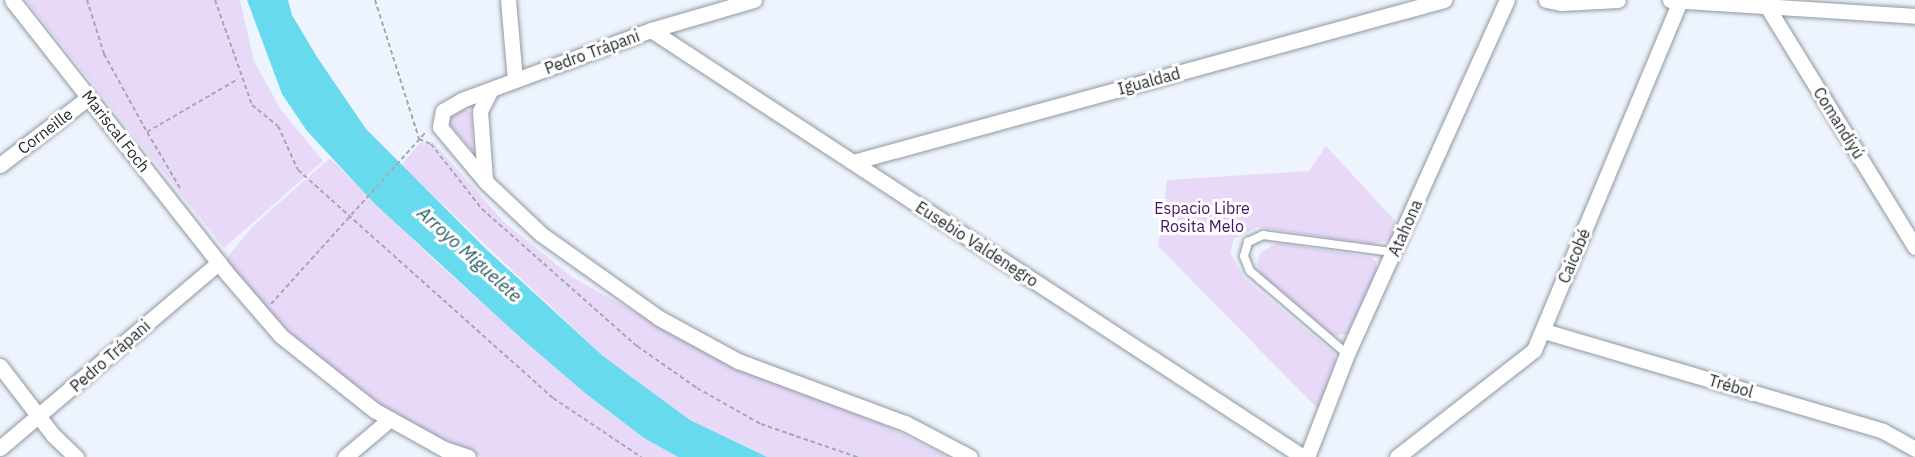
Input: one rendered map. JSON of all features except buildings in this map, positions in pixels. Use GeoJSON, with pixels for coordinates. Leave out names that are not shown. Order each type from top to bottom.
{"type":"FeatureCollection","features":[{"type":"Feature","properties":{"kind":"street","name":"Mariscal Foch"},"geometry":{"type":"LineString","coordinates":[[12,0],[261,315],[297,351],[390,419],[444,449],[468,457]]}},
{"type":"Feature","properties":{"kind":"street"},"geometry":{"type":"LineString","coordinates":[[508,0],[515,80]]}},
{"type":"Feature","properties":{"kind":"street","name":"Pedro Trápani"},"geometry":{"type":"LineString","coordinates":[[486,182],[443,134],[438,120],[451,105],[719,5],[754,0]]}},
{"type":"Feature","properties":{"kind":"street","name":"Igualdad"},"geometry":{"type":"LineString","coordinates":[[853,162],[1444,0]]}},
{"type":"Feature","properties":{"kind":"street","name":"Atahona"},"geometry":{"type":"LineString","coordinates":[[1305,457],[1347,354],[1507,0]]}},
{"type":"Feature","properties":{"kind":"street"},"geometry":{"type":"LineString","coordinates":[[1546,0],[1561,3],[1618,0]]}},
{"type":"Feature","properties":{"kind":"street"},"geometry":{"type":"LineString","coordinates":[[1670,0],[1764,2],[1915,16]]}},
{"type":"Feature","properties":{"kind":"street","name":"Caicobé"},"geometry":{"type":"LineString","coordinates":[[1397,457],[1534,350],[1544,331],[1680,1]]}},
{"type":"Feature","properties":{"kind":"street","name":"Comandiyú"},"geometry":{"type":"LineString","coordinates":[[1764,2],[1915,247]]}},
{"type":"Feature","properties":{"kind":"street","name":"Eusebio Valdenegro"},"geometry":{"type":"LineString","coordinates":[[651,30],[1305,457]]}},
{"type":"Feature","properties":{"kind":"street"},"geometry":{"type":"LineString","coordinates":[[490,91],[480,111],[486,182],[541,234],[587,270],[696,340],[760,370],[904,423],[970,457]]}},
{"type":"Feature","properties":{"kind":"street","name":"Corneille"},"geometry":{"type":"LineString","coordinates":[[0,165],[89,97]]}},
{"type":"Feature","properties":{"kind":"street","name":"Pedro Trápani"},"geometry":{"type":"LineString","coordinates":[[0,448],[219,262]]}},
{"type":"Feature","properties":{"kind":"street","name":"Trébol"},"geometry":{"type":"LineString","coordinates":[[1544,331],[1883,431],[1915,448]]}},
{"type":"Feature","properties":{"kind":"street"},"geometry":{"type":"LineString","coordinates":[[0,366],[38,416],[76,457]]}},
{"type":"Feature","properties":{"kind":"street"},"geometry":{"type":"LineString","coordinates":[[345,457],[390,419]]}},
{"type":"Feature","properties":{"kind":"lane"},"geometry":{"type":"LineString","coordinates":[[1347,354],[1250,272],[1244,256],[1248,242],[1263,235],[1395,252]]}},
{"type":"Feature","properties":{"kind":"path"},"geometry":{"type":"LineString","coordinates":[[87,0],[104,54],[181,191]]}},
{"type":"Feature","properties":{"kind":"path"},"geometry":{"type":"LineString","coordinates":[[215,0],[239,78],[252,105],[278,126],[298,170],[348,218],[553,398],[641,457]]}},
{"type":"Feature","properties":{"kind":"path"},"geometry":{"type":"LineString","coordinates":[[147,132],[239,78]]}},
{"type":"Feature","properties":{"kind":"path"},"geometry":{"type":"LineString","coordinates":[[261,315],[414,144]]}},
{"type":"Feature","properties":{"kind":"green space"},"geometry":{"type":"Polygon","coordinates":[[[26,0],[240,0],[254,61],[281,110],[323,161],[224,248],[26,0]]]}},
{"type":"Feature","properties":{"kind":"green space"},"geometry":{"type":"Polygon","coordinates":[[[466,109],[471,113],[473,151],[448,122],[450,115],[466,109]]]}},
{"type":"Feature","properties":{"kind":"green space"},"geometry":{"type":"Polygon","coordinates":[[[433,142],[504,222],[572,277],[724,362],[879,423],[948,457],[767,457],[690,420],[603,356],[401,165],[420,143],[433,142]]]}},
{"type":"Feature","properties":{"kind":"green space","name":"Espacio Libre Rosita Melo"},"geometry":{"type":"Polygon","coordinates":[[[1326,146],[1398,224],[1390,240],[1371,244],[1258,227],[1234,239],[1230,253],[1245,279],[1335,354],[1335,367],[1317,408],[1158,246],[1167,180],[1309,171],[1326,146]]]}},
{"type":"Feature","properties":{"kind":"green space"},"geometry":{"type":"Polygon","coordinates":[[[330,158],[435,261],[585,393],[644,438],[678,457],[482,457],[396,416],[313,355],[262,306],[226,259],[253,226],[330,158]]]}},
{"type":"Feature","properties":{"kind":"green space"},"geometry":{"type":"Polygon","coordinates":[[[1277,243],[1370,257],[1376,262],[1377,272],[1348,334],[1334,336],[1262,276],[1257,264],[1260,253],[1277,243]]]}},
{"type":"Feature","properties":{"kind":"water","name":"Arroyo Miguelete"},"geometry":{"type":"Polygon","coordinates":[[[247,0],[288,0],[292,15],[317,57],[366,129],[486,249],[603,356],[690,420],[767,457],[678,457],[644,438],[585,393],[521,338],[375,204],[307,131],[282,94],[247,0]]]}}]}
